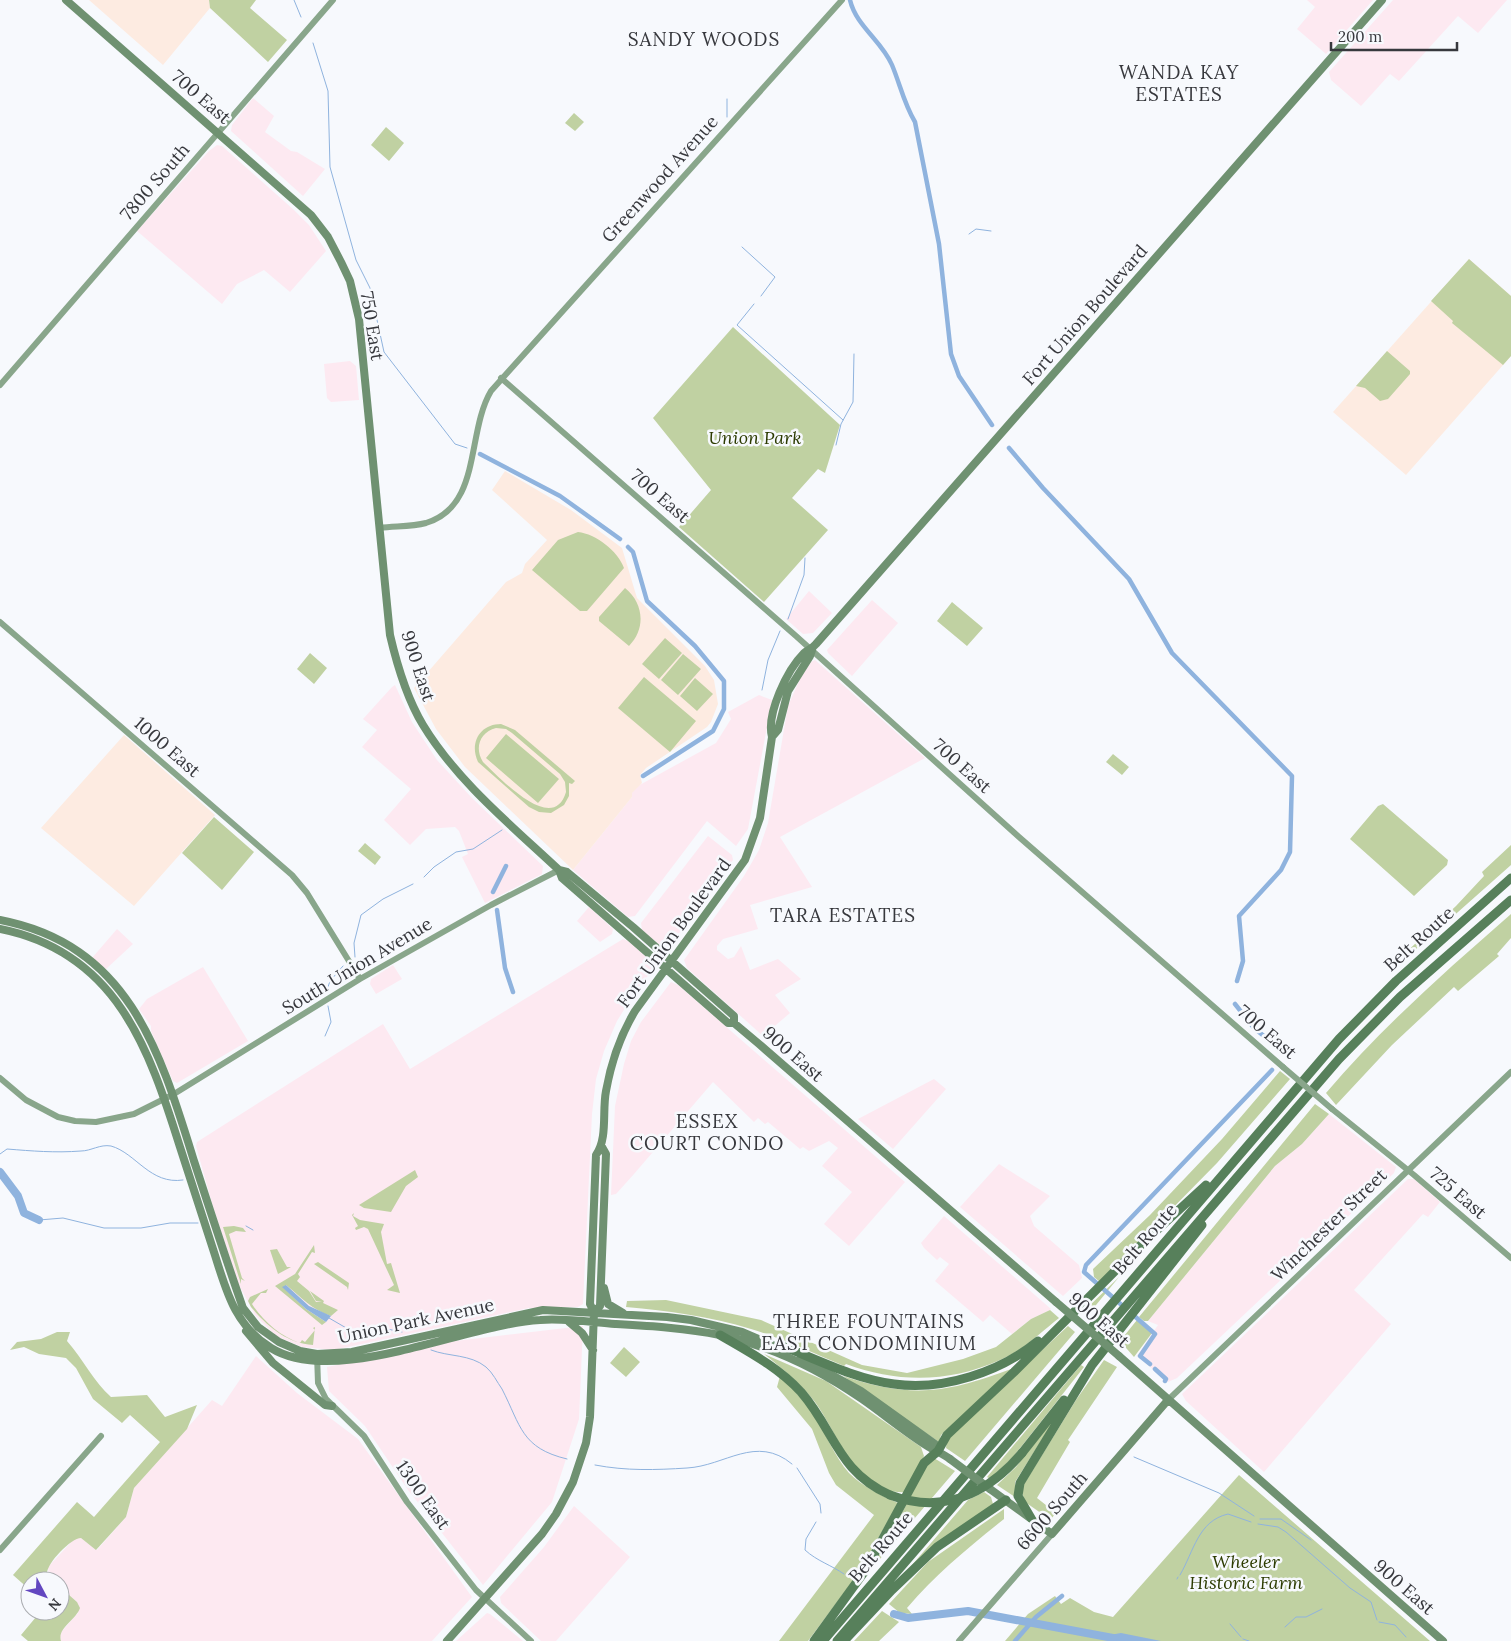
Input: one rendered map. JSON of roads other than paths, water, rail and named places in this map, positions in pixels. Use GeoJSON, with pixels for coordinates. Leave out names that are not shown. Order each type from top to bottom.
{"type":"FeatureCollection","features":[{"type":"Feature","properties":{"kind":"highway","name":"Belt Route"},"geometry":{"type":"LineString","coordinates":[[823,1641],[1236,1158],[1364,1013],[1396,981],[1511,878]]}},
{"type":"Feature","properties":{"kind":"highway","name":"Belt Route"},"geometry":{"type":"LineString","coordinates":[[837,1641],[1246,1166],[1367,1029],[1511,900]]}},
{"type":"Feature","properties":{"kind":"highway"},"geometry":{"type":"LineString","coordinates":[[814,1641],[867,1568],[924,1463],[938,1451],[947,1435],[1086,1301],[1144,1242],[1236,1158]]}},
{"type":"Feature","properties":{"kind":"highway"},"geometry":{"type":"LineString","coordinates":[[720,1335],[772,1365],[801,1392],[816,1412],[837,1450],[852,1469],[875,1488],[890,1495],[921,1503],[946,1501],[966,1496],[990,1484],[1022,1452],[1246,1166]]}},
{"type":"Feature","properties":{"kind":"highway"},"geometry":{"type":"LineString","coordinates":[[779,1347],[785,1347],[858,1376],[895,1384],[933,1384],[972,1376],[1010,1361],[1033,1346],[1086,1301]]}},
{"type":"Feature","properties":{"kind":"highway"},"geometry":{"type":"LineString","coordinates":[[1031,1518],[1021,1503],[1018,1488],[1092,1365]]}},
{"type":"Feature","properties":{"kind":"highway"},"geometry":{"type":"LineString","coordinates":[[844,1641],[892,1590],[937,1547],[1006,1500]]}},
{"type":"Feature","properties":{"kind":"main road","name":"700 East"},"geometry":{"type":"LineString","coordinates":[[66,0],[286,191],[314,219]]}},
{"type":"Feature","properties":{"kind":"main road","name":"Fort Union Boulevard"},"geometry":{"type":"LineString","coordinates":[[594,1312],[600,1306],[606,1154],[602,1147],[605,1093],[620,1041],[635,1012],[734,877],[752,845],[760,818],[772,737],[770,728],[782,687],[805,651],[812,650],[1382,0]]}},
{"type":"Feature","properties":{"kind":"main road","name":"750 East"},"geometry":{"type":"LineString","coordinates":[[314,219],[336,250],[355,299],[359,319],[369,417]]}},
{"type":"Feature","properties":{"kind":"main road","name":"900 East"},"geometry":{"type":"LineString","coordinates":[[369,417],[390,635],[396,659],[419,718],[433,741],[462,777],[559,870],[562,878],[728,1023],[734,1023],[1119,1356],[1443,1641]]}},
{"type":"Feature","properties":{"kind":"main road","name":"900 East"},"geometry":{"type":"LineString","coordinates":[[559,870],[567,872],[734,1016],[734,1023]]}},
{"type":"Feature","properties":{"kind":"main road","name":"Union Park Avenue"},"geometry":{"type":"LineString","coordinates":[[0,920],[35,930],[59,940],[83,956],[107,976],[130,1003],[147,1030],[174,1094],[214,1224],[243,1308],[252,1320],[279,1342],[317,1358],[543,1310],[667,1317],[706,1323],[747,1334],[779,1347],[829,1372],[861,1391],[935,1444],[938,1451]]}},
{"type":"Feature","properties":{"kind":"main road","name":"Union Park Avenue"},"geometry":{"type":"LineString","coordinates":[[0,929],[50,946],[75,961],[101,983],[132,1022],[150,1057],[166,1099],[229,1296],[239,1318],[251,1332],[272,1348],[287,1356],[352,1360],[536,1320],[646,1326],[720,1335],[760,1347],[815,1371],[855,1395],[932,1449],[950,1459],[1052,1534]]}},
{"type":"Feature","properties":{"kind":"main road","name":"Fort Union Boulevard"},"geometry":{"type":"LineString","coordinates":[[447,1641],[549,1524],[573,1482],[586,1443],[590,1424],[594,1323],[594,1312],[590,1304],[596,1155],[602,1147]]}},
{"type":"Feature","properties":{"kind":"main road"},"geometry":{"type":"LineString","coordinates":[[198,1202],[203,1203],[208,1218],[214,1224]]}},
{"type":"Feature","properties":{"kind":"main road"},"geometry":{"type":"LineString","coordinates":[[601,1276],[606,1301],[627,1314]]}},
{"type":"Feature","properties":{"kind":"main road"},"geometry":{"type":"LineString","coordinates":[[239,1318],[250,1338],[273,1363],[324,1405],[332,1406]]}},
{"type":"Feature","properties":{"kind":"main road"},"geometry":{"type":"LineString","coordinates":[[568,1321],[582,1333],[593,1350]]}},
{"type":"Feature","properties":{"kind":"main road","name":"6600 South"},"geometry":{"type":"LineString","coordinates":[[1052,1534],[1168,1400]]}},
{"type":"Feature","properties":{"kind":"street","name":"7800 South"},"geometry":{"type":"LineString","coordinates":[[0,385],[333,0]]}},
{"type":"Feature","properties":{"kind":"street","name":"Greenwood Avenue"},"geometry":{"type":"LineString","coordinates":[[380,528],[423,524],[441,516],[455,504],[466,480],[485,400],[501,378],[842,0]]}},
{"type":"Feature","properties":{"kind":"street","name":"700 East"},"geometry":{"type":"LineString","coordinates":[[501,378],[812,650],[1019,837],[1332,1109],[1408,1170]]}},
{"type":"Feature","properties":{"kind":"street","name":"1000 East"},"geometry":{"type":"LineString","coordinates":[[0,622],[292,875],[311,900],[360,979]]}},
{"type":"Feature","properties":{"kind":"street","name":"South Union Avenue"},"geometry":{"type":"LineString","coordinates":[[0,1078],[26,1100],[44,1111],[75,1121],[102,1122],[124,1118],[166,1099],[360,979],[491,905],[559,870]]}},
{"type":"Feature","properties":{"kind":"street","name":"Winchester Street"},"geometry":{"type":"LineString","coordinates":[[1168,1400],[1511,1072]]}},
{"type":"Feature","properties":{"kind":"street","name":"725 East"},"geometry":{"type":"LineString","coordinates":[[1408,1170],[1511,1258]]}},
{"type":"Feature","properties":{"kind":"street","name":"1300 East"},"geometry":{"type":"LineString","coordinates":[[317,1358],[319,1387],[332,1406],[364,1436],[407,1502],[485,1599],[531,1641]]}},
{"type":"Feature","properties":{"kind":"street"},"geometry":{"type":"LineString","coordinates":[[0,1550],[101,1436]]}},
{"type":"Feature","properties":{"kind":"street","name":"6600 South"},"geometry":{"type":"LineString","coordinates":[[959,1641],[1052,1534]]}},
{"type":"Feature","properties":{"kind":"water"},"geometry":{"type":"Polygon","coordinates":[[[286,1285],[309,1306],[331,1316],[326,1322],[306,1309],[282,1287],[286,1285]]]}},
{"type":"Feature","properties":{"kind":"water"},"geometry":{"type":"Polygon","coordinates":[[[1121,1633],[1161,1641],[1113,1641],[1104,1636],[1121,1633]]]}},
{"type":"Feature","properties":{"kind":"waterway"},"geometry":{"type":"LineString","coordinates":[[294,0],[301,17]]}},
{"type":"Feature","properties":{"kind":"waterway"},"geometry":{"type":"LineString","coordinates":[[850,0],[863,26],[888,56],[915,122],[939,244],[951,354],[959,376],[992,425]]}},
{"type":"Feature","properties":{"kind":"waterway"},"geometry":{"type":"LineString","coordinates":[[313,43],[328,91],[330,167],[356,260],[370,288],[384,352],[455,444],[467,448]]}},
{"type":"Feature","properties":{"kind":"waterway"},"geometry":{"type":"LineString","coordinates":[[727,99],[727,117]]}},
{"type":"Feature","properties":{"kind":"waterway"},"geometry":{"type":"LineString","coordinates":[[969,234],[976,229],[991,231]]}},
{"type":"Feature","properties":{"kind":"waterway"},"geometry":{"type":"LineString","coordinates":[[742,247],[775,277],[761,296]]}},
{"type":"Feature","properties":{"kind":"waterway"},"geometry":{"type":"LineString","coordinates":[[1101,297],[1106,298]]}},
{"type":"Feature","properties":{"kind":"waterway"},"geometry":{"type":"LineString","coordinates":[[754,304],[737,325],[843,420]]}},
{"type":"Feature","properties":{"kind":"waterway"},"geometry":{"type":"LineString","coordinates":[[836,445],[841,424],[853,402],[854,354]]}},
{"type":"Feature","properties":{"kind":"waterway"},"geometry":{"type":"LineString","coordinates":[[1009,448],[1043,488],[1129,579],[1172,653],[1292,776],[1290,852],[1281,870],[1239,916],[1243,961],[1237,981]]}},
{"type":"Feature","properties":{"kind":"waterway"},"geometry":{"type":"LineString","coordinates":[[480,454],[560,496],[620,539]]}},
{"type":"Feature","properties":{"kind":"waterway"},"geometry":{"type":"LineString","coordinates":[[628,547],[633,552],[647,601],[695,646],[724,681],[724,709],[713,731],[643,776]]}},
{"type":"Feature","properties":{"kind":"waterway"},"geometry":{"type":"LineString","coordinates":[[788,619],[804,575],[805,558]]}},
{"type":"Feature","properties":{"kind":"waterway"},"geometry":{"type":"LineString","coordinates":[[762,690],[768,660],[780,631]]}},
{"type":"Feature","properties":{"kind":"waterway"},"geometry":{"type":"LineString","coordinates":[[424,877],[434,867],[456,852],[473,849],[502,830]]}},
{"type":"Feature","properties":{"kind":"waterway"},"geometry":{"type":"LineString","coordinates":[[493,892],[506,866]]}},
{"type":"Feature","properties":{"kind":"waterway"},"geometry":{"type":"LineString","coordinates":[[355,957],[354,943],[361,915],[383,899],[413,884]]}},
{"type":"Feature","properties":{"kind":"waterway"},"geometry":{"type":"LineString","coordinates":[[497,910],[505,968],[513,992]]}},
{"type":"Feature","properties":{"kind":"waterway"},"geometry":{"type":"LineString","coordinates":[[327,990],[330,981],[343,966]]}},
{"type":"Feature","properties":{"kind":"waterway"},"geometry":{"type":"LineString","coordinates":[[1235,1004],[1254,1028],[1275,1045]]}},
{"type":"Feature","properties":{"kind":"waterway"},"geometry":{"type":"LineString","coordinates":[[325,1036],[331,1022],[328,1006]]}},
{"type":"Feature","properties":{"kind":"waterway"},"geometry":{"type":"LineString","coordinates":[[1125,1308],[1084,1272],[1086,1265],[1272,1070]]}},
{"type":"Feature","properties":{"kind":"waterway"},"geometry":{"type":"LineString","coordinates":[[0,1154],[7,1149],[71,1152],[111,1146],[128,1155],[144,1168],[161,1178],[183,1180]]}},
{"type":"Feature","properties":{"kind":"waterway"},"geometry":{"type":"LineString","coordinates":[[0,1172],[18,1196],[24,1213],[39,1220]]}},
{"type":"Feature","properties":{"kind":"waterway"},"geometry":{"type":"LineString","coordinates":[[39,1220],[63,1218],[104,1228],[141,1228],[170,1223],[198,1223]]}},
{"type":"Feature","properties":{"kind":"waterway"},"geometry":{"type":"LineString","coordinates":[[246,1226],[253,1230]]}},
{"type":"Feature","properties":{"kind":"waterway"},"geometry":{"type":"LineString","coordinates":[[1131,1313],[1155,1334],[1140,1356],[1150,1364]]}},
{"type":"Feature","properties":{"kind":"waterway"},"geometry":{"type":"LineString","coordinates":[[329,1318],[348,1329],[360,1331],[382,1328],[402,1332]]}},
{"type":"Feature","properties":{"kind":"waterway"},"geometry":{"type":"LineString","coordinates":[[431,1350],[473,1360],[486,1367],[502,1389],[519,1425],[531,1442],[540,1449],[567,1459]]}},
{"type":"Feature","properties":{"kind":"waterway"},"geometry":{"type":"LineString","coordinates":[[1155,1369],[1166,1379],[1165,1381]]}},
{"type":"Feature","properties":{"kind":"waterway"},"geometry":{"type":"LineString","coordinates":[[595,1465],[641,1470],[687,1468],[753,1452],[779,1455],[792,1464]]}},
{"type":"Feature","properties":{"kind":"waterway"},"geometry":{"type":"LineString","coordinates":[[1134,1457],[1219,1493],[1254,1516]]}},
{"type":"Feature","properties":{"kind":"waterway"},"geometry":{"type":"LineString","coordinates":[[797,1468],[820,1504],[821,1513]]}},
{"type":"Feature","properties":{"kind":"waterway"},"geometry":{"type":"LineString","coordinates":[[1180,1575],[1198,1538],[1210,1523],[1228,1514],[1251,1522]]}},
{"type":"Feature","properties":{"kind":"waterway"},"geometry":{"type":"LineString","coordinates":[[1260,1519],[1281,1519],[1311,1540]]}},
{"type":"Feature","properties":{"kind":"waterway"},"geometry":{"type":"LineString","coordinates":[[816,1522],[806,1539],[805,1550],[844,1574]]}},
{"type":"Feature","properties":{"kind":"waterway"},"geometry":{"type":"LineString","coordinates":[[1258,1524],[1278,1527],[1286,1532],[1350,1588],[1371,1602],[1377,1620]]}},
{"type":"Feature","properties":{"kind":"waterway"},"geometry":{"type":"LineString","coordinates":[[1015,1641],[1036,1617],[1062,1596]]}},
{"type":"Feature","properties":{"kind":"waterway"},"geometry":{"type":"LineString","coordinates":[[1285,1627],[1296,1617],[1306,1617],[1322,1609]]}},
{"type":"Feature","properties":{"kind":"waterway"},"geometry":{"type":"LineString","coordinates":[[894,1614],[908,1618],[968,1611],[1113,1638]]}},
{"type":"Feature","properties":{"kind":"waterway"},"geometry":{"type":"LineString","coordinates":[[1379,1622],[1395,1625],[1406,1637]]}},
{"type":"Feature","properties":{"kind":"waterway"},"geometry":{"type":"LineString","coordinates":[[1230,1624],[1241,1637]]}},
{"type":"Feature","properties":{"kind":"waterway"},"geometry":{"type":"LineString","coordinates":[[1243,1639],[1249,1641]]}},
{"type":"Feature","properties":{"kind":"district","name":"SANDY WOODS"},"geometry":{"type":"Point","coordinates":[704,39]}},
{"type":"Feature","properties":{"kind":"district","name":"WANDA KAY ESTATES"},"geometry":{"type":"Point","coordinates":[1179,83]}},
{"type":"Feature","properties":{"kind":"district","name":"TARA ESTATES"},"geometry":{"type":"Point","coordinates":[843,915]}},
{"type":"Feature","properties":{"kind":"district","name":"ESSEX COURT CONDO"},"geometry":{"type":"Point","coordinates":[707,1132]}},
{"type":"Feature","properties":{"kind":"district","name":"THREE FOUNTAINS EAST CONDOMINIUM"},"geometry":{"type":"Point","coordinates":[869,1332]}},
{"type":"Feature","properties":{"kind":"park label","name":"Union Park"},"geometry":{"type":"Point","coordinates":[755,438]}},
{"type":"Feature","properties":{"kind":"park label","name":"Wheeler Historic Farm"},"geometry":{"type":"Point","coordinates":[1246,1572]}}]}
